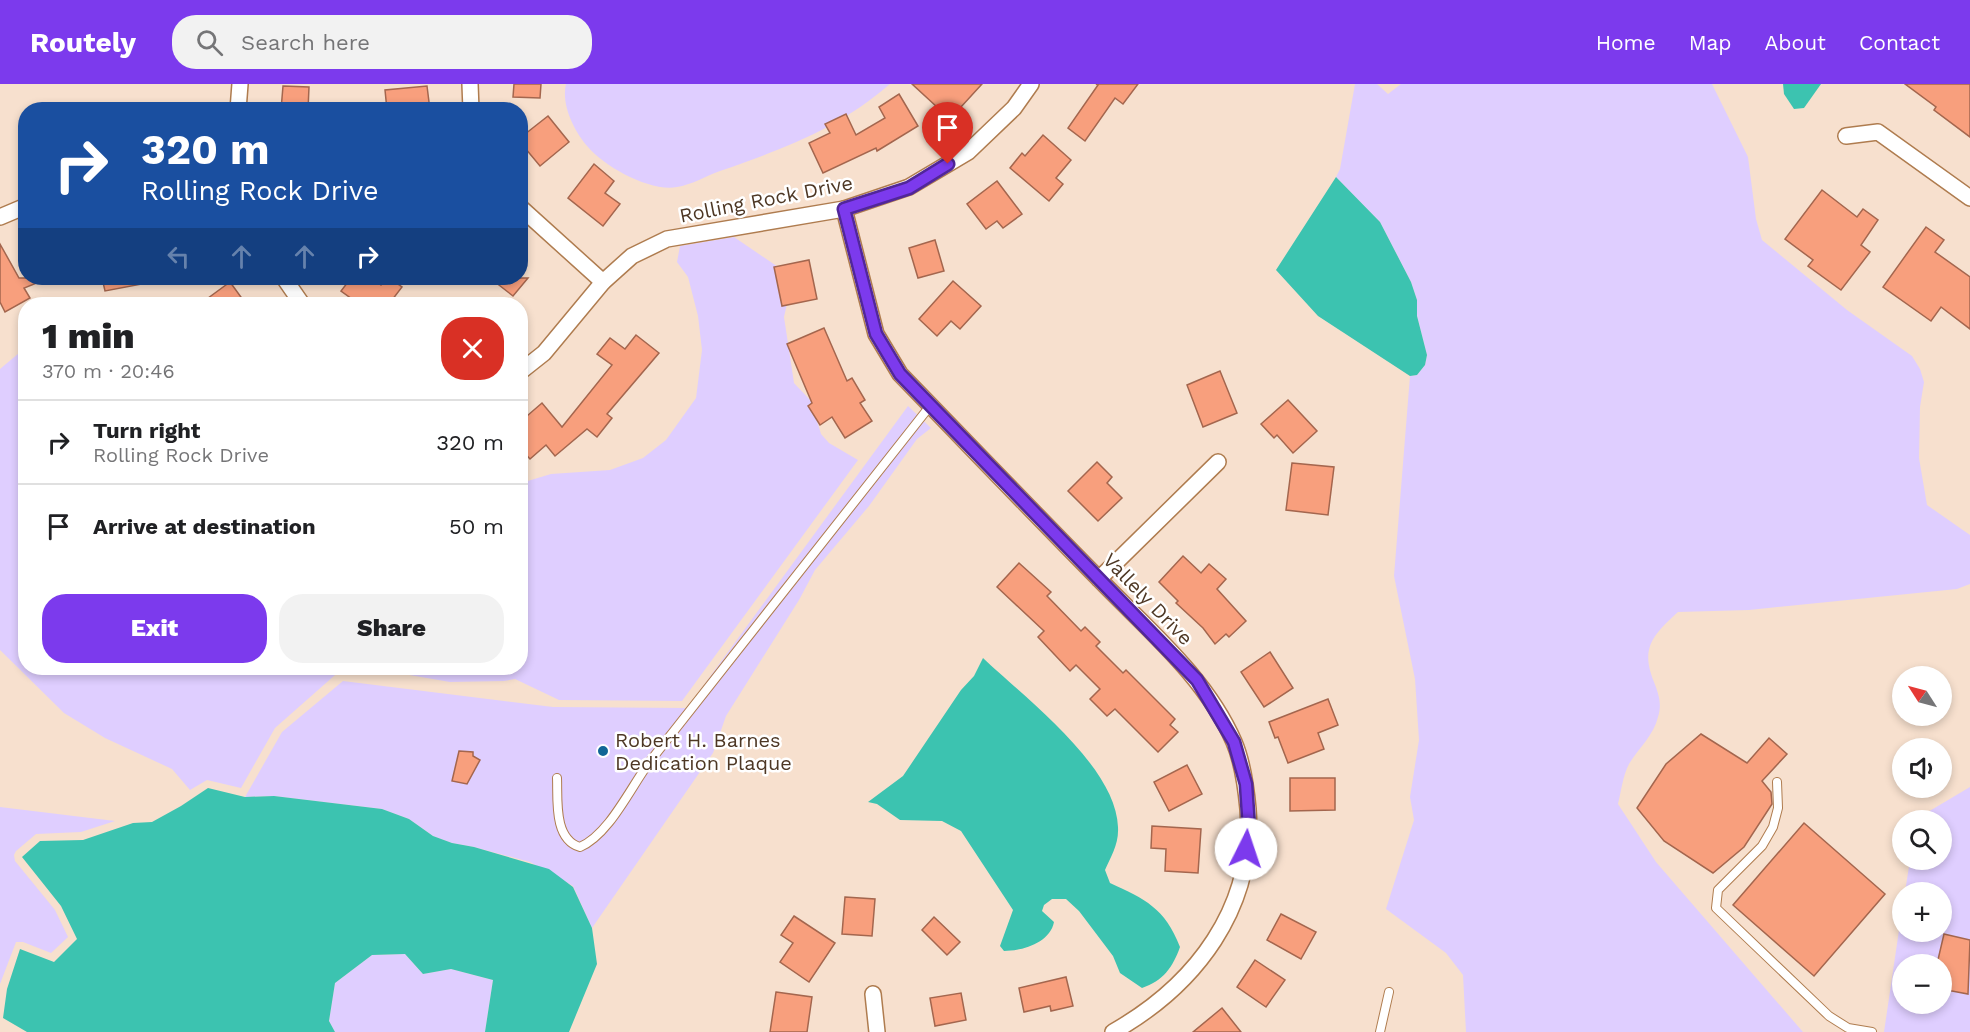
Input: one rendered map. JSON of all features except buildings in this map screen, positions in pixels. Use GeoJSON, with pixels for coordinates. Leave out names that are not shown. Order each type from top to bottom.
{"type":"FeatureCollection","features":[{"type":"Feature","properties":{"kind":"street"},"geometry":{"type":"LineString","coordinates":[[239,102],[240,84]]}},
{"type":"Feature","properties":{"kind":"street"},"geometry":{"type":"LineString","coordinates":[[470,84],[471,102]]}},
{"type":"Feature","properties":{"kind":"street","name":"Rolling Rock Drive"},"geometry":{"type":"LineString","coordinates":[[528,366],[544,353],[603,282],[632,256],[667,239],[844,209],[909,188],[968,152],[1014,108],[1031,84]]}},
{"type":"Feature","properties":{"kind":"street"},"geometry":{"type":"LineString","coordinates":[[1846,136],[1878,132],[1970,198]]}},
{"type":"Feature","properties":{"kind":"street"},"geometry":{"type":"LineString","coordinates":[[0,217],[18,209]]}},
{"type":"Feature","properties":{"kind":"street","name":"Vallely Drive"},"geometry":{"type":"LineString","coordinates":[[844,209],[876,334],[900,374],[1197,680],[1234,742],[1246,784],[1249,828],[1244,871],[1230,912],[1209,950],[1178,987],[1144,1015],[1113,1032]]}},
{"type":"Feature","properties":{"kind":"street"},"geometry":{"type":"LineString","coordinates":[[528,214],[603,282]]}},
{"type":"Feature","properties":{"kind":"street"},"geometry":{"type":"LineString","coordinates":[[1099,579],[1218,462]]}},
{"type":"Feature","properties":{"kind":"street"},"geometry":{"type":"LineString","coordinates":[[873,994],[877,1032]]}},
{"type":"Feature","properties":{"kind":"lane"},"geometry":{"type":"LineString","coordinates":[[557,778],[558,818],[562,828],[575,845],[580,847],[595,838],[604,828],[650,761],[930,406]]}},
{"type":"Feature","properties":{"kind":"lane"},"geometry":{"type":"LineString","coordinates":[[1777,782],[1778,808],[1773,827],[1762,846],[1718,890],[1716,908],[1829,1016],[1848,1028],[1872,1032]]}},
{"type":"Feature","properties":{"kind":"lane"},"geometry":{"type":"LineString","coordinates":[[1380,1032],[1389,992]]}},
{"type":"Feature","properties":{"kind":"shaded area"},"geometry":{"type":"Polygon","coordinates":[[[566,84],[890,84],[830,126],[788,146],[688,184],[666,188],[641,182],[617,170],[588,147],[578,133],[567,109],[566,84]]]}},
{"type":"Feature","properties":{"kind":"shaded area"},"geometry":{"type":"Polygon","coordinates":[[[1355,84],[1377,84],[1388,94],[1401,84],[1712,84],[1748,157],[1756,219],[1762,240],[1847,310],[1912,356],[1920,369],[1924,382],[1920,407],[1919,458],[1927,505],[1970,535],[1970,584],[1957,589],[1749,610],[1678,612],[1651,643],[1648,660],[1659,695],[1659,712],[1653,730],[1627,768],[1618,804],[1656,862],[1803,1032],[1466,1032],[1463,975],[1446,953],[1386,909],[1414,820],[1410,797],[1419,740],[1415,679],[1394,576],[1410,376],[1417,375],[1425,365],[1427,355],[1417,316],[1417,300],[1411,282],[1380,222],[1336,177],[1340,169],[1355,84]]]}},
{"type":"Feature","properties":{"kind":"shaded area"},"geometry":{"type":"Polygon","coordinates":[[[734,237],[778,267],[787,304],[784,317],[794,383],[811,401],[821,434],[829,443],[858,460],[682,701],[559,700],[515,679],[450,682],[410,675],[528,675],[528,481],[551,474],[610,470],[643,458],[666,440],[696,398],[702,350],[698,316],[688,277],[677,262],[680,246],[734,237]]]}},
{"type":"Feature","properties":{"kind":"shaded area"},"geometry":{"type":"Polygon","coordinates":[[[18,354],[18,668],[0,650],[0,369],[18,354]]]}},
{"type":"Feature","properties":{"kind":"shaded area"},"geometry":{"type":"Polygon","coordinates":[[[908,406],[931,428],[917,439],[869,506],[815,570],[799,600],[726,716],[713,753],[592,928],[573,886],[530,862],[452,843],[433,836],[409,819],[382,809],[274,796],[245,797],[282,732],[343,681],[553,707],[687,708],[908,406]]]}},
{"type":"Feature","properties":{"kind":"shaded area"},"geometry":{"type":"Polygon","coordinates":[[[25,675],[335,675],[275,728],[241,788],[207,780],[190,790],[172,769],[105,738],[64,713],[25,675]]]}},
{"type":"Feature","properties":{"kind":"shaded area"},"geometry":{"type":"Polygon","coordinates":[[[1970,787],[1970,1032],[1884,1032],[1892,978],[1892,1014],[1952,1014],[1952,954],[1896,954],[1897,942],[1952,942],[1952,882],[1907,882],[1908,870],[1952,870],[1952,810],[1931,810],[1970,787]]]}},
{"type":"Feature","properties":{"kind":"shaded area"},"geometry":{"type":"Polygon","coordinates":[[[0,807],[115,821],[81,832],[36,834],[16,851],[15,861],[55,910],[68,937],[51,953],[23,942],[16,942],[0,984],[0,807]]]}},
{"type":"Feature","properties":{"kind":"shaded area"},"geometry":{"type":"Polygon","coordinates":[[[405,954],[423,974],[451,969],[493,980],[485,1032],[335,1032],[329,1021],[335,983],[372,955],[405,954]]]}},
{"type":"Feature","properties":{"kind":"water"},"geometry":{"type":"Polygon","coordinates":[[[1783,84],[1821,84],[1804,108],[1794,109],[1784,94],[1783,84]]]}},
{"type":"Feature","properties":{"kind":"water"},"geometry":{"type":"Polygon","coordinates":[[[1336,177],[1380,222],[1411,282],[1417,300],[1417,316],[1427,355],[1425,365],[1417,375],[1410,376],[1318,316],[1276,270],[1336,177]]]}},
{"type":"Feature","properties":{"kind":"water"},"geometry":{"type":"Polygon","coordinates":[[[983,658],[1066,735],[1102,780],[1113,804],[1118,827],[1116,844],[1105,870],[1110,883],[1134,894],[1152,906],[1168,923],[1180,947],[1166,972],[1149,985],[1142,988],[1120,973],[1113,956],[1079,911],[1066,899],[1052,899],[1044,905],[1042,911],[1054,922],[1047,935],[1027,947],[1004,951],[1000,946],[1013,910],[961,831],[942,821],[900,820],[877,804],[868,802],[903,776],[961,690],[974,676],[983,658]]]}},
{"type":"Feature","properties":{"kind":"water"},"geometry":{"type":"Polygon","coordinates":[[[208,788],[245,797],[274,796],[382,809],[409,819],[433,836],[452,843],[474,847],[549,869],[573,887],[592,928],[597,964],[569,1032],[485,1032],[493,980],[451,969],[423,974],[405,954],[372,955],[335,983],[329,1021],[335,1032],[27,1032],[3,1018],[7,989],[20,949],[54,962],[77,939],[61,906],[22,857],[40,841],[83,840],[133,823],[152,822],[208,788]]]}},
{"type":"Feature","properties":{"kind":"place","name":"Robert H. Barnes Dedication Plaque"},"geometry":{"type":"Point","coordinates":[603,751]}},
{"type":"Feature","properties":{"kind":"route"},"geometry":{"type":"LineString","coordinates":[[948,164],[909,188],[844,209],[876,334],[900,374],[1197,680],[1234,742],[1246,784],[1249,828],[1246,849]]}}]}
